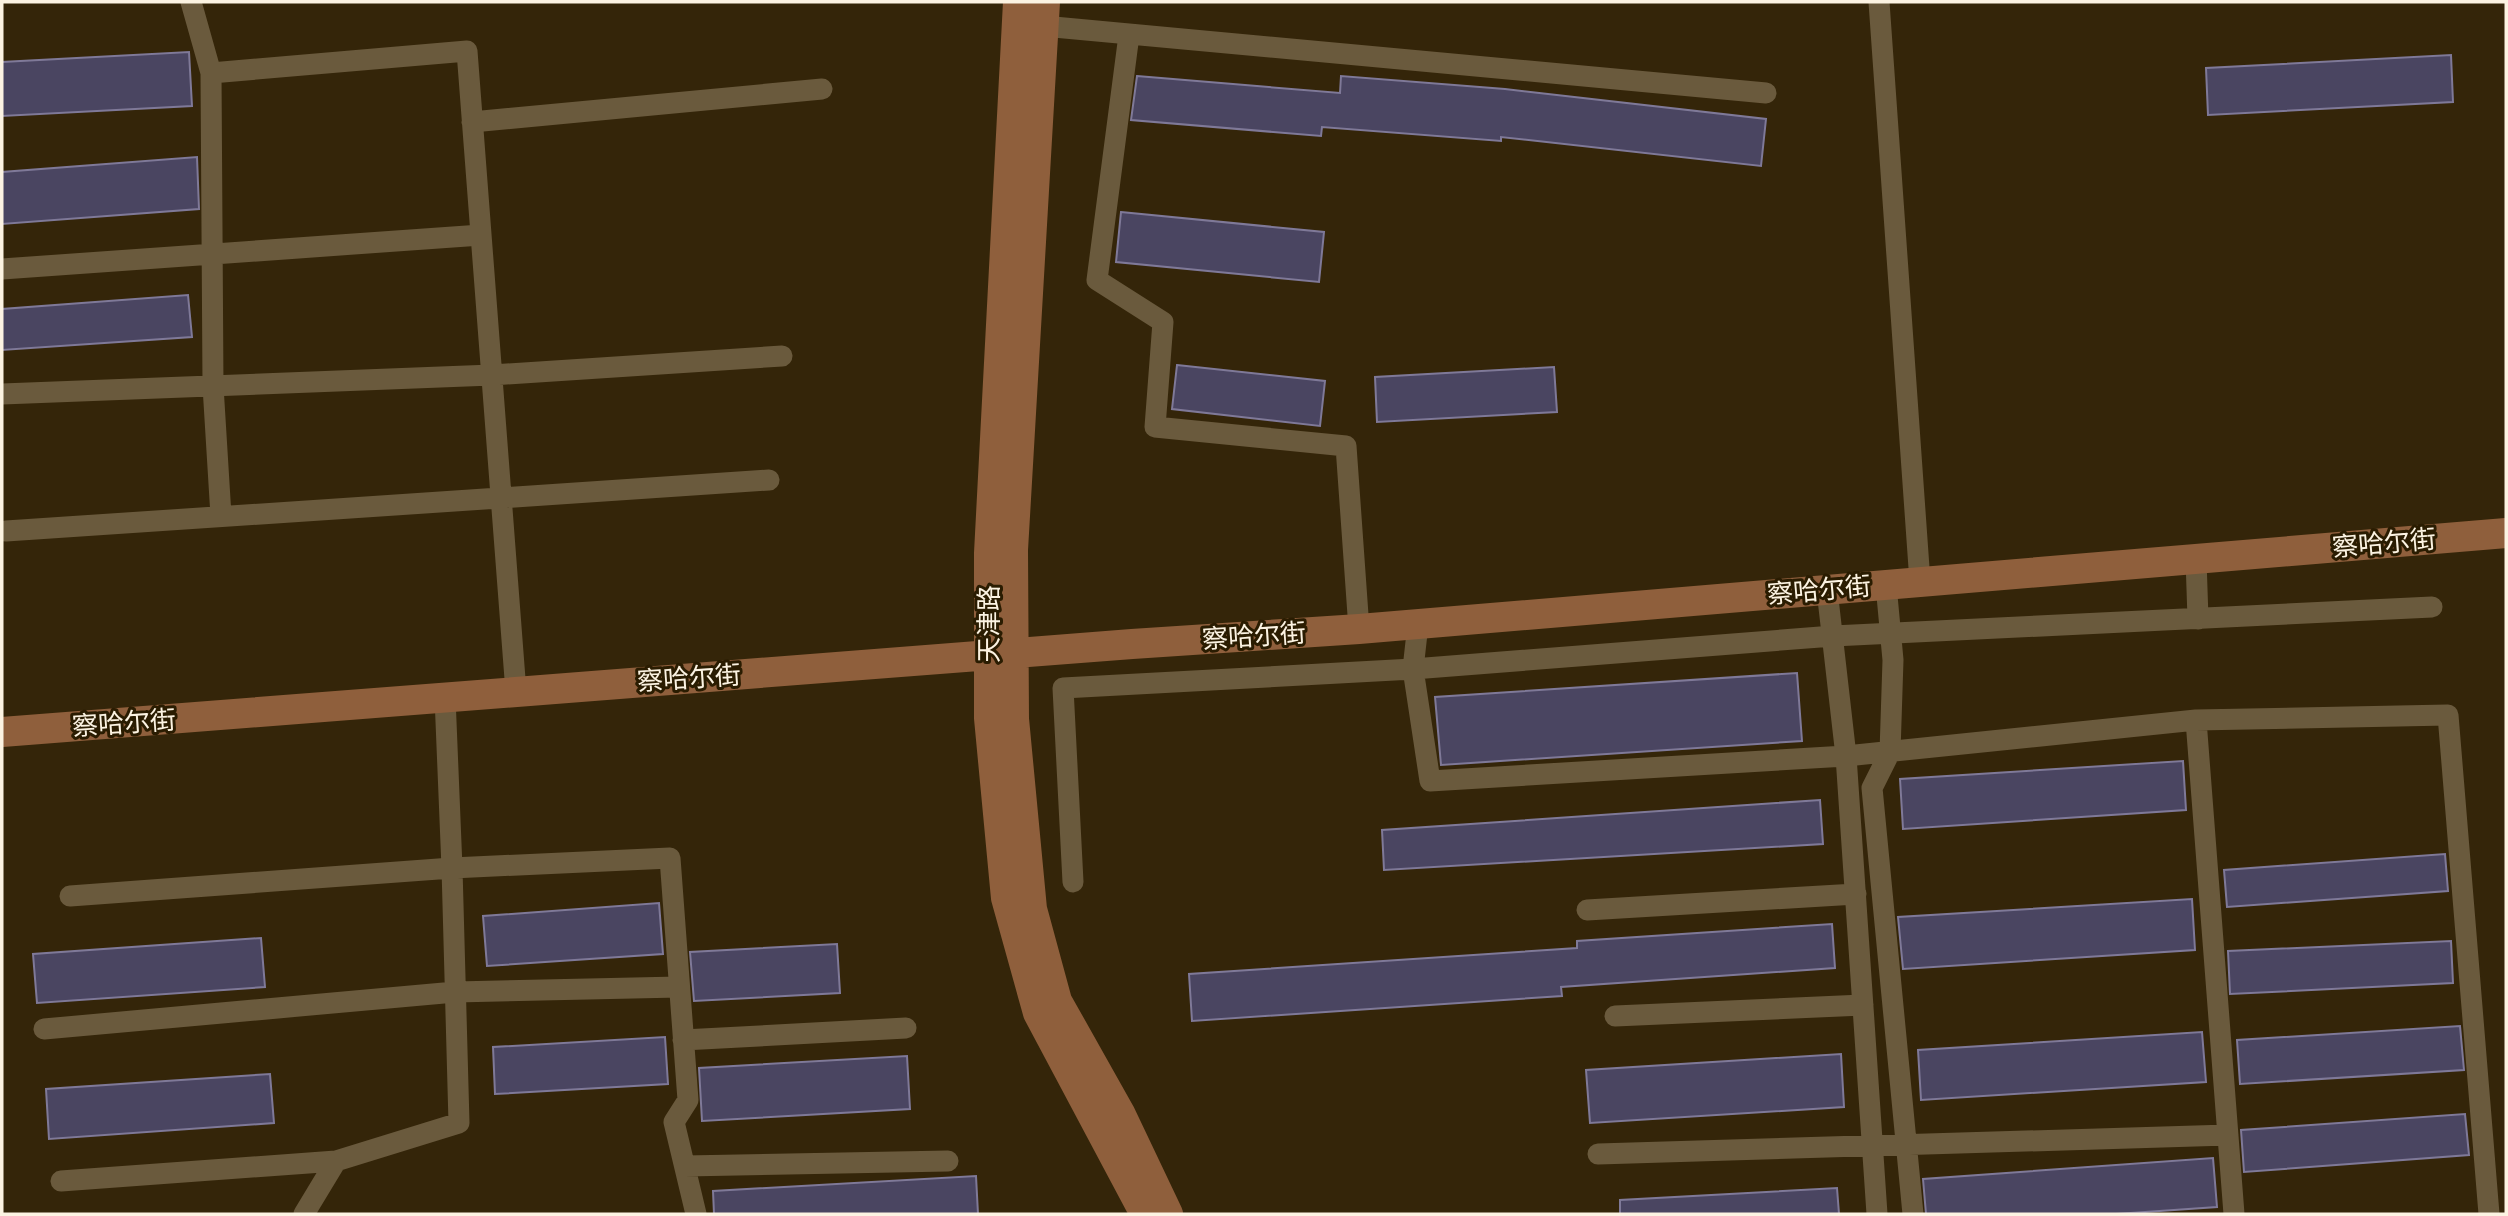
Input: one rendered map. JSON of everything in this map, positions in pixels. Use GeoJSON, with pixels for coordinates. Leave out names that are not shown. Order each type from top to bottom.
{"type":"FeatureCollection","features":[{"type":"Feature","properties":{"kind":"street"},"geometry":{"type":"LineString","coordinates":[[191,2],[211,73],[213,386],[221,516]]}},
{"type":"Feature","properties":{"kind":"street","name":"天津路"},"geometry":{"type":"LineString","coordinates":[[1017,2],[989,553],[1001,654],[1014,719],[1032,909],[1057,1001],[1120,1113],[1168,1214]]}},
{"type":"Feature","properties":{"kind":"street"},"geometry":{"type":"LineString","coordinates":[[1879,2],[1920,582]]}},
{"type":"Feature","properties":{"kind":"street"},"geometry":{"type":"LineString","coordinates":[[1044,14],[1129,34],[1766,93]]}},
{"type":"Feature","properties":{"kind":"street","name":"天津路"},"geometry":{"type":"LineString","coordinates":[[1044,14],[1013,550],[1001,654],[989,718],[1006,898],[1038,1013],[1145,1214]]}},
{"type":"Feature","properties":{"kind":"street"},"geometry":{"type":"LineString","coordinates":[[1129,34],[1097,280],[1163,322],[1155,427],[1346,446],[1359,629]]}},
{"type":"Feature","properties":{"kind":"street"},"geometry":{"type":"LineString","coordinates":[[211,73],[467,51],[516,692]]}},
{"type":"Feature","properties":{"kind":"street"},"geometry":{"type":"LineString","coordinates":[[472,122],[821,89]]}},
{"type":"Feature","properties":{"kind":"street"},"geometry":{"type":"LineString","coordinates":[[2,269],[481,235]]}},
{"type":"Feature","properties":{"kind":"street"},"geometry":{"type":"LineString","coordinates":[[2,394],[492,374],[782,356]]}},
{"type":"Feature","properties":{"kind":"street"},"geometry":{"type":"LineString","coordinates":[[6,531],[769,480]]}},
{"type":"Feature","properties":{"kind":"street","name":"察哈尔街"},"geometry":{"type":"LineString","coordinates":[[2,732],[1001,654],[1359,629],[2506,533]]}},
{"type":"Feature","properties":{"kind":"street"},"geometry":{"type":"LineString","coordinates":[[2196,559],[2198,619]]}},
{"type":"Feature","properties":{"kind":"street"},"geometry":{"type":"LineString","coordinates":[[1886,585],[1893,660],[1890,752],[1872,788],[1913,1214]]}},
{"type":"Feature","properties":{"kind":"street"},"geometry":{"type":"LineString","coordinates":[[1827,590],[1846,756],[1877,1214]]}},
{"type":"Feature","properties":{"kind":"street"},"geometry":{"type":"LineString","coordinates":[[1073,882],[1063,688],[1413,669],[1832,636],[2432,607]]}},
{"type":"Feature","properties":{"kind":"street"},"geometry":{"type":"LineString","coordinates":[[1418,624],[1413,669],[1430,781],[1846,756],[2196,720],[2448,715],[2489,1214]]}},
{"type":"Feature","properties":{"kind":"street"},"geometry":{"type":"LineString","coordinates":[[61,1181],[336,1161],[459,1123],[445,697]]}},
{"type":"Feature","properties":{"kind":"street"},"geometry":{"type":"LineString","coordinates":[[2196,720],[2234,1214]]}},
{"type":"Feature","properties":{"kind":"street"},"geometry":{"type":"LineString","coordinates":[[70,896],[452,867],[670,858],[688,1100],[674,1122],[696,1214]]}},
{"type":"Feature","properties":{"kind":"street"},"geometry":{"type":"LineString","coordinates":[[1587,910],[1856,894]]}},
{"type":"Feature","properties":{"kind":"street"},"geometry":{"type":"LineString","coordinates":[[44,1029],[455,992],[679,987]]}},
{"type":"Feature","properties":{"kind":"street"},"geometry":{"type":"LineString","coordinates":[[1615,1016],[1863,1005]]}},
{"type":"Feature","properties":{"kind":"street"},"geometry":{"type":"LineString","coordinates":[[683,1040],[906,1028]]}},
{"type":"Feature","properties":{"kind":"street"},"geometry":{"type":"LineString","coordinates":[[1598,1154],[2228,1135]]}},
{"type":"Feature","properties":{"kind":"street"},"geometry":{"type":"LineString","coordinates":[[304,1214],[336,1161]]}},
{"type":"Feature","properties":{"kind":"street"},"geometry":{"type":"LineString","coordinates":[[685,1166],[948,1161]]}},
{"type":"Feature","properties":{"kind":"building"},"geometry":{"type":"Polygon","coordinates":[[[189,52],[192,106],[2,116],[2,62],[189,52]]]}},
{"type":"Feature","properties":{"kind":"building"},"geometry":{"type":"Polygon","coordinates":[[[2451,55],[2453,102],[2208,115],[2206,68],[2451,55]]]}},
{"type":"Feature","properties":{"kind":"building"},"geometry":{"type":"Polygon","coordinates":[[[1137,76],[1340,93],[1341,76],[1505,89],[1766,119],[1761,166],[1501,137],[1501,141],[1322,127],[1321,136],[1131,120],[1137,76]]]}},
{"type":"Feature","properties":{"kind":"building"},"geometry":{"type":"Polygon","coordinates":[[[197,157],[199,209],[2,224],[2,172],[197,157]]]}},
{"type":"Feature","properties":{"kind":"building"},"geometry":{"type":"Polygon","coordinates":[[[1121,212],[1324,232],[1319,282],[1116,262],[1121,212]]]}},
{"type":"Feature","properties":{"kind":"building"},"geometry":{"type":"Polygon","coordinates":[[[188,295],[192,337],[2,350],[2,309],[188,295]]]}},
{"type":"Feature","properties":{"kind":"building"},"geometry":{"type":"Polygon","coordinates":[[[1177,365],[1325,381],[1320,426],[1172,409],[1177,365]]]}},
{"type":"Feature","properties":{"kind":"building"},"geometry":{"type":"Polygon","coordinates":[[[1554,367],[1557,412],[1377,422],[1375,377],[1554,367]]]}},
{"type":"Feature","properties":{"kind":"building"},"geometry":{"type":"Polygon","coordinates":[[[1797,673],[1802,741],[1441,765],[1435,697],[1797,673]]]}},
{"type":"Feature","properties":{"kind":"building"},"geometry":{"type":"Polygon","coordinates":[[[2183,761],[2186,810],[1903,829],[1900,779],[2183,761]]]}},
{"type":"Feature","properties":{"kind":"building"},"geometry":{"type":"Polygon","coordinates":[[[1820,800],[1823,844],[1384,870],[1382,830],[1820,800]]]}},
{"type":"Feature","properties":{"kind":"building"},"geometry":{"type":"Polygon","coordinates":[[[2445,854],[2448,891],[2227,907],[2224,870],[2445,854]]]}},
{"type":"Feature","properties":{"kind":"building"},"geometry":{"type":"Polygon","coordinates":[[[2192,899],[2195,950],[1903,969],[1898,917],[2192,899]]]}},
{"type":"Feature","properties":{"kind":"building"},"geometry":{"type":"Polygon","coordinates":[[[659,903],[663,954],[487,966],[483,916],[659,903]]]}},
{"type":"Feature","properties":{"kind":"building"},"geometry":{"type":"Polygon","coordinates":[[[1832,924],[1835,968],[1561,987],[1562,996],[1192,1021],[1189,974],[1577,948],[1577,941],[1832,924]]]}},
{"type":"Feature","properties":{"kind":"building"},"geometry":{"type":"Polygon","coordinates":[[[261,938],[265,987],[37,1003],[33,954],[261,938]]]}},
{"type":"Feature","properties":{"kind":"building"},"geometry":{"type":"Polygon","coordinates":[[[2451,941],[2453,983],[2230,994],[2228,951],[2451,941]]]}},
{"type":"Feature","properties":{"kind":"building"},"geometry":{"type":"Polygon","coordinates":[[[837,944],[840,993],[694,1001],[690,952],[837,944]]]}},
{"type":"Feature","properties":{"kind":"building"},"geometry":{"type":"Polygon","coordinates":[[[2460,1026],[2464,1070],[2240,1084],[2237,1040],[2460,1026]]]}},
{"type":"Feature","properties":{"kind":"building"},"geometry":{"type":"Polygon","coordinates":[[[2202,1032],[2206,1082],[1921,1100],[1918,1050],[2202,1032]]]}},
{"type":"Feature","properties":{"kind":"building"},"geometry":{"type":"Polygon","coordinates":[[[665,1037],[668,1084],[495,1094],[493,1047],[665,1037]]]}},
{"type":"Feature","properties":{"kind":"building"},"geometry":{"type":"Polygon","coordinates":[[[1841,1054],[1844,1107],[1590,1123],[1586,1070],[1841,1054]]]}},
{"type":"Feature","properties":{"kind":"building"},"geometry":{"type":"Polygon","coordinates":[[[907,1056],[910,1109],[702,1121],[699,1068],[907,1056]]]}},
{"type":"Feature","properties":{"kind":"building"},"geometry":{"type":"Polygon","coordinates":[[[270,1074],[274,1123],[49,1139],[46,1089],[270,1074]]]}},
{"type":"Feature","properties":{"kind":"building"},"geometry":{"type":"Polygon","coordinates":[[[2465,1114],[2469,1155],[2244,1172],[2241,1130],[2465,1114]]]}},
{"type":"Feature","properties":{"kind":"building"},"geometry":{"type":"Polygon","coordinates":[[[2213,1158],[2217,1207],[2116,1214],[1926,1214],[1923,1179],[2213,1158]]]}},
{"type":"Feature","properties":{"kind":"building"},"geometry":{"type":"Polygon","coordinates":[[[976,1176],[978,1214],[714,1214],[713,1191],[976,1176]]]}},
{"type":"Feature","properties":{"kind":"building"},"geometry":{"type":"Polygon","coordinates":[[[1837,1188],[1839,1214],[1620,1214],[1620,1200],[1837,1188]]]}}]}
